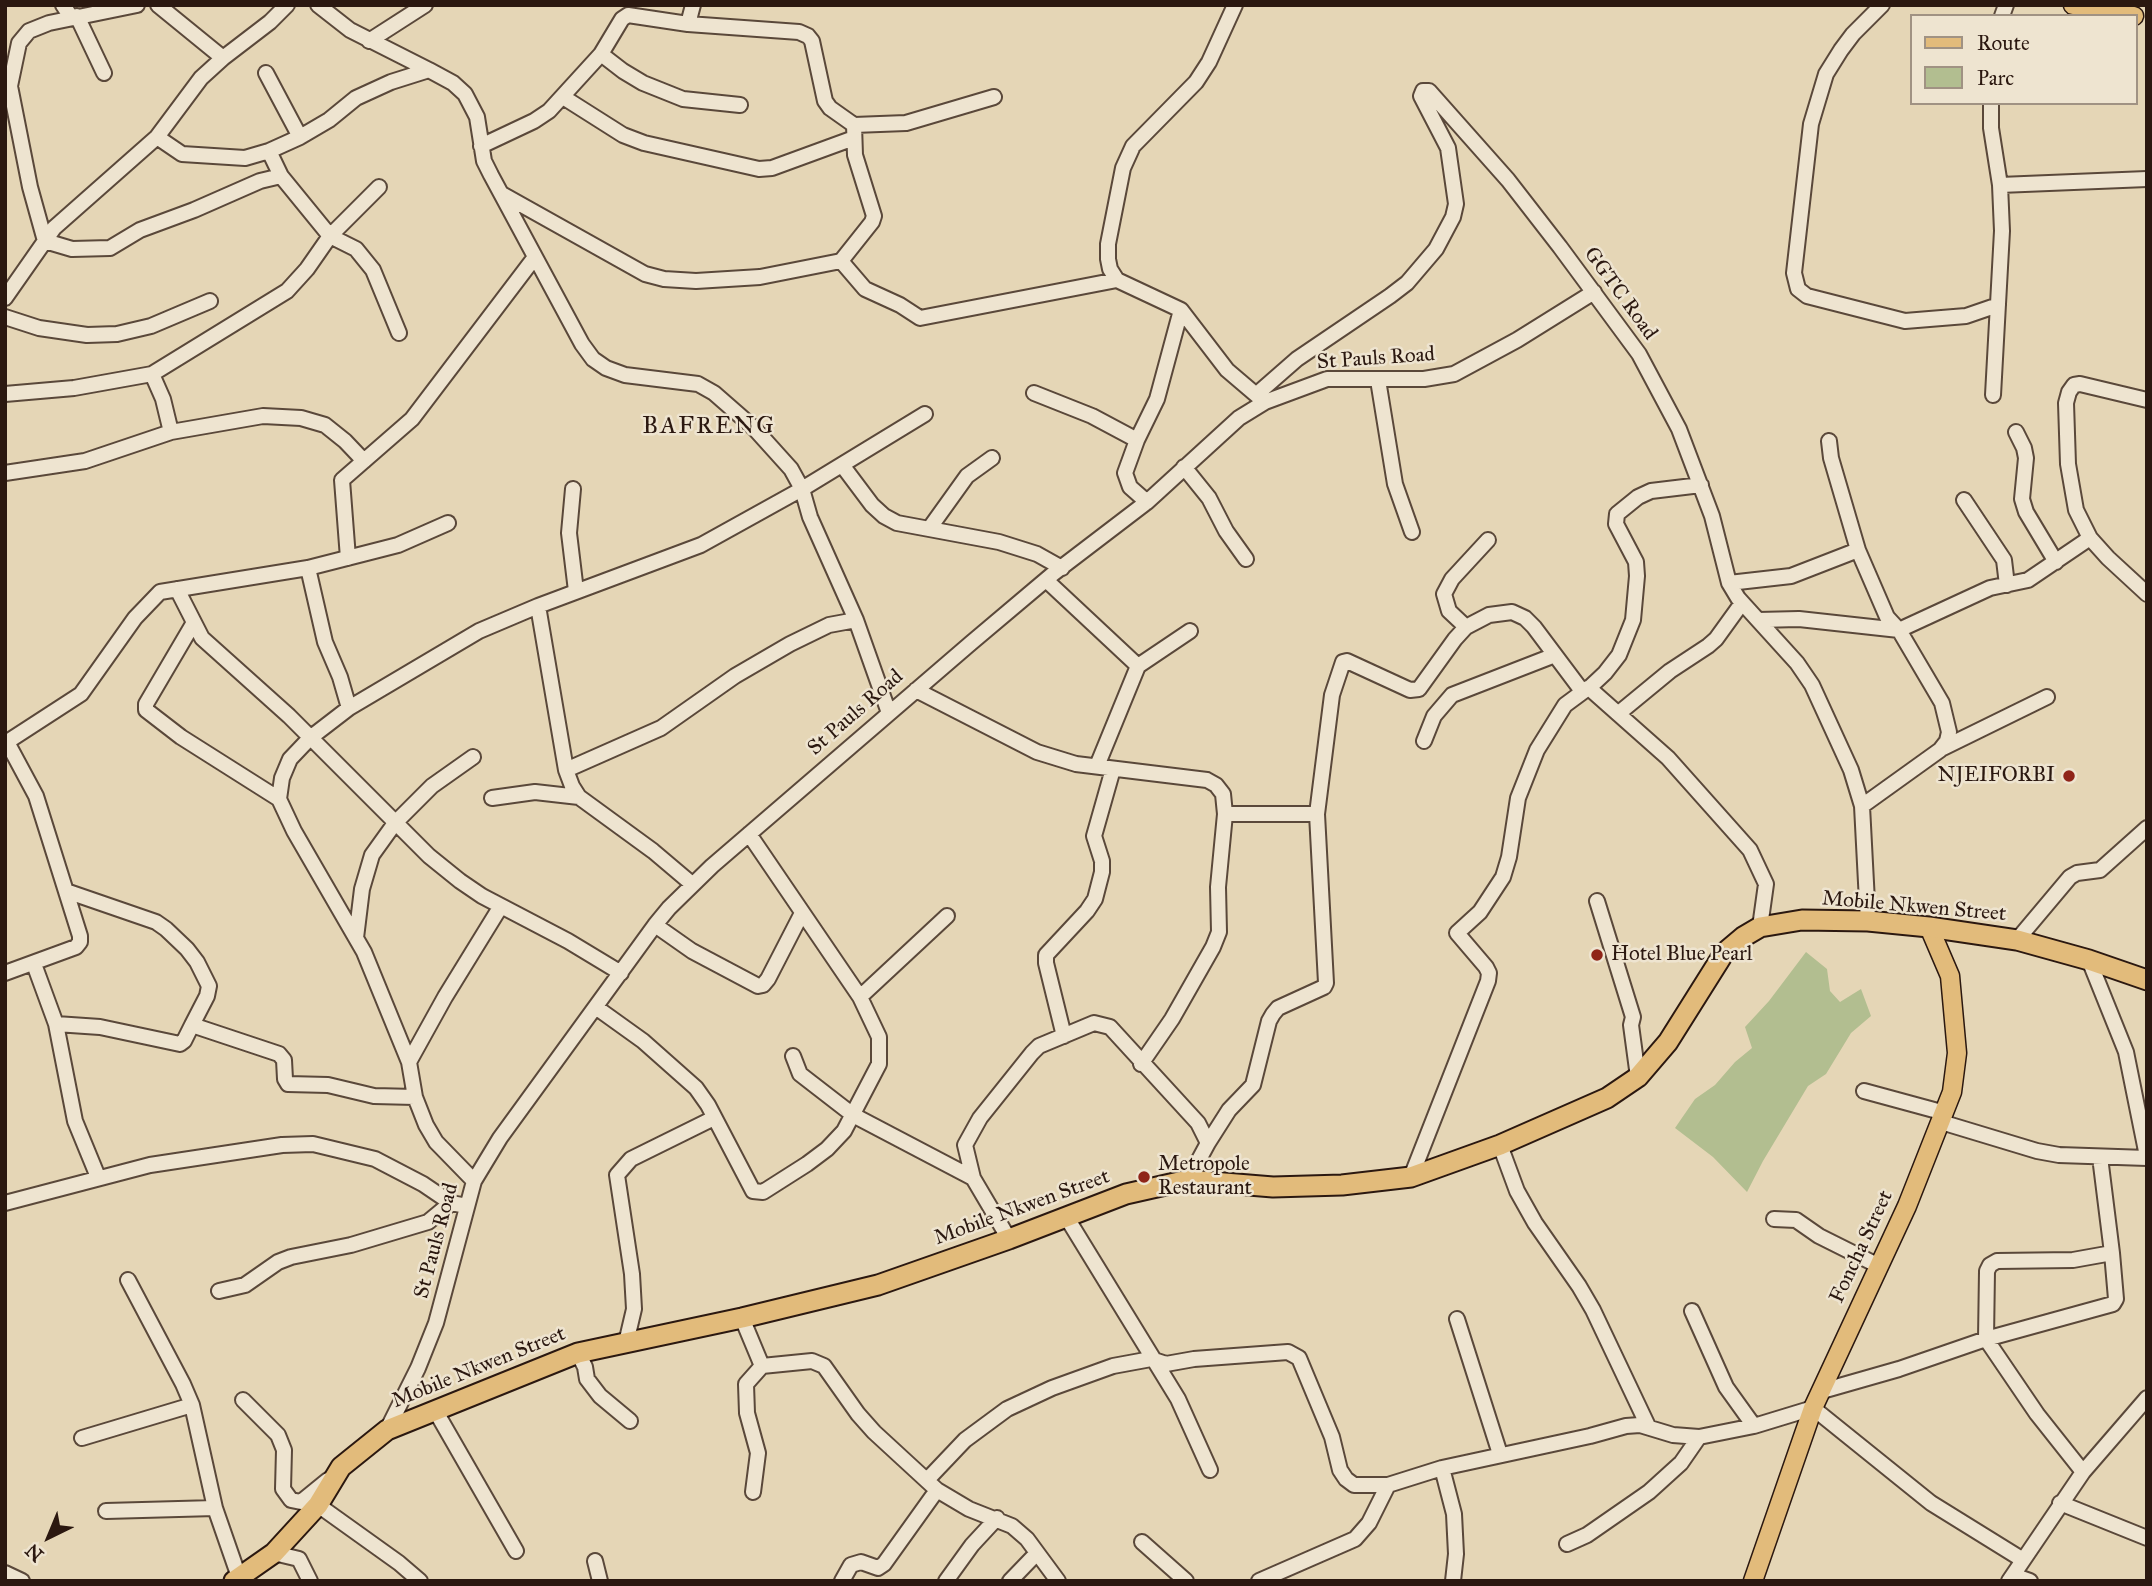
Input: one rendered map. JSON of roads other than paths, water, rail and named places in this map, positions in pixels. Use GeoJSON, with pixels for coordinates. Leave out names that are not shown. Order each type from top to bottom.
{"type":"FeatureCollection","features":[{"type":"Feature","properties":{"kind":"highway","name":"Mobile Nkwen Street"},"geometry":{"type":"LineString","coordinates":[[237,1579],[274,1553],[318,1506],[341,1467],[387,1430],[578,1353],[743,1318],[878,1285],[1067,1218],[1126,1194],[1188,1180],[1273,1187],[1342,1185],[1411,1177],[1500,1145],[1608,1097],[1638,1077],[1668,1042],[1724,953],[1743,937],[1760,928],[1802,920],[1929,927],[2017,940],[2089,960],[2147,981]]}},
{"type":"Feature","properties":{"kind":"main road"},"geometry":{"type":"LineString","coordinates":[[2073,5],[2124,14]]}},
{"type":"Feature","properties":{"kind":"main road","name":"Foncha Street"},"geometry":{"type":"LineString","coordinates":[[1753,1581],[1813,1408],[1879,1266],[1943,1117],[1956,1073],[1950,976],[1929,927]]}},
{"type":"Feature","properties":{"kind":"street"},"geometry":{"type":"LineString","coordinates":[[45,241],[30,187],[10,86],[9,68],[19,43],[29,31],[70,13],[137,5]]}},
{"type":"Feature","properties":{"kind":"street"},"geometry":{"type":"LineString","coordinates":[[158,5],[223,58]]}},
{"type":"Feature","properties":{"kind":"street"},"geometry":{"type":"LineString","coordinates":[[5,298],[54,228],[157,136],[201,78],[287,5]]}},
{"type":"Feature","properties":{"kind":"street"},"geometry":{"type":"LineString","coordinates":[[318,5],[369,41],[453,83],[472,104],[477,117],[484,161],[582,344],[593,359],[606,368],[625,375],[698,384],[733,408],[775,449],[802,489],[810,517],[856,620],[889,713]]}},
{"type":"Feature","properties":{"kind":"street"},"geometry":{"type":"LineString","coordinates":[[369,41],[425,5]]}},
{"type":"Feature","properties":{"kind":"street"},"geometry":{"type":"LineString","coordinates":[[688,24],[693,5]]}},
{"type":"Feature","properties":{"kind":"street"},"geometry":{"type":"LineString","coordinates":[[1235,5],[1209,62],[1196,82],[1133,146],[1123,168],[1108,244],[1110,269],[1117,280],[1181,310],[1227,370],[1261,398]]}},
{"type":"Feature","properties":{"kind":"street"},"geometry":{"type":"LineString","coordinates":[[1882,5],[1840,50],[1826,74],[1811,124],[1794,273],[1798,289],[1807,296],[1905,321],[1966,316],[1998,305]]}},
{"type":"Feature","properties":{"kind":"street"},"geometry":{"type":"LineString","coordinates":[[70,13],[104,74]]}},
{"type":"Feature","properties":{"kind":"street"},"geometry":{"type":"LineString","coordinates":[[481,146],[549,111],[601,54],[622,19],[628,15],[688,24],[799,32],[812,41],[825,101],[854,131],[857,168],[874,216],[841,261],[760,277],[696,281],[664,279],[645,274],[502,193]]}},
{"type":"Feature","properties":{"kind":"street"},"geometry":{"type":"LineString","coordinates":[[601,54],[643,83],[682,99],[740,105]]}},
{"type":"Feature","properties":{"kind":"street"},"geometry":{"type":"LineString","coordinates":[[157,136],[182,154],[245,158],[269,151],[300,136],[329,120],[356,98],[391,82],[429,70]]}},
{"type":"Feature","properties":{"kind":"street"},"geometry":{"type":"LineString","coordinates":[[266,73],[300,136]]}},
{"type":"Feature","properties":{"kind":"street","name":"GGTC Road"},"geometry":{"type":"LineString","coordinates":[[1261,398],[1297,359],[1407,283],[1436,249],[1453,217],[1456,204],[1448,148],[1421,96],[1423,91],[1429,91],[1508,180],[1594,292],[1639,354],[1679,429],[1712,516],[1729,583],[1742,603],[1797,663],[1812,685],[1851,770],[1862,806],[1868,922]]}},
{"type":"Feature","properties":{"kind":"street"},"geometry":{"type":"LineString","coordinates":[[563,97],[623,135],[644,143],[760,169],[772,168],[854,131],[906,123],[993,97]]}},
{"type":"Feature","properties":{"kind":"street"},"geometry":{"type":"LineString","coordinates":[[1991,105],[2002,231],[1993,395]]}},
{"type":"Feature","properties":{"kind":"street"},"geometry":{"type":"LineString","coordinates":[[269,151],[281,176],[330,236],[356,249],[373,270],[399,333]]}},
{"type":"Feature","properties":{"kind":"street"},"geometry":{"type":"LineString","coordinates":[[45,241],[72,249],[110,248],[140,230],[260,181],[281,176]]}},
{"type":"Feature","properties":{"kind":"street"},"geometry":{"type":"LineString","coordinates":[[2000,185],[2147,178]]}},
{"type":"Feature","properties":{"kind":"street"},"geometry":{"type":"LineString","coordinates":[[5,394],[74,388],[152,374],[287,291],[307,269],[330,236],[379,187]]}},
{"type":"Feature","properties":{"kind":"street"},"geometry":{"type":"LineString","coordinates":[[348,558],[342,480],[412,419],[535,257]]}},
{"type":"Feature","properties":{"kind":"street"},"geometry":{"type":"LineString","coordinates":[[841,261],[858,284],[920,318],[1117,280]]}},
{"type":"Feature","properties":{"kind":"street","name":"St Pauls Road"},"geometry":{"type":"LineString","coordinates":[[387,1430],[418,1368],[436,1323],[474,1181],[500,1138],[655,925],[692,884],[1046,580],[1147,502],[1261,398],[1327,379],[1424,379],[1454,374],[1517,340],[1594,292]]}},
{"type":"Feature","properties":{"kind":"street"},"geometry":{"type":"LineString","coordinates":[[5,317],[39,328],[87,335],[117,334],[151,326],[209,301]]}},
{"type":"Feature","properties":{"kind":"street"},"geometry":{"type":"LineString","coordinates":[[1147,502],[1130,486],[1125,473],[1157,399],[1181,310]]}},
{"type":"Feature","properties":{"kind":"street"},"geometry":{"type":"LineString","coordinates":[[152,374],[163,398],[171,432]]}},
{"type":"Feature","properties":{"kind":"street"},"geometry":{"type":"LineString","coordinates":[[1378,380],[1395,484],[1412,532]]}},
{"type":"Feature","properties":{"kind":"street"},"geometry":{"type":"LineString","coordinates":[[2147,400],[2080,384],[2074,385],[2066,403],[2068,464],[2076,510],[2090,538],[2120,572],[2147,594]]}},
{"type":"Feature","properties":{"kind":"street"},"geometry":{"type":"LineString","coordinates":[[1034,393],[1092,416],[1137,440]]}},
{"type":"Feature","properties":{"kind":"street"},"geometry":{"type":"LineString","coordinates":[[279,799],[282,778],[290,759],[310,738],[349,708],[480,631],[576,591],[701,545],[802,489],[925,414]]}},
{"type":"Feature","properties":{"kind":"street"},"geometry":{"type":"LineString","coordinates":[[5,473],[85,461],[171,432],[263,416],[301,418],[325,425],[364,461]]}},
{"type":"Feature","properties":{"kind":"street"},"geometry":{"type":"LineString","coordinates":[[2016,432],[2026,458],[2022,499],[2026,512],[2056,562]]}},
{"type":"Feature","properties":{"kind":"street"},"geometry":{"type":"LineString","coordinates":[[1829,441],[1831,458],[1858,550],[1887,617],[1899,630],[1942,703],[1949,732],[1947,741],[1940,750]]}},
{"type":"Feature","properties":{"kind":"street"},"geometry":{"type":"LineString","coordinates":[[929,529],[967,476],[992,458]]}},
{"type":"Feature","properties":{"kind":"street"},"geometry":{"type":"LineString","coordinates":[[842,465],[884,516],[897,523],[1011,545],[1037,554],[1062,568]]}},
{"type":"Feature","properties":{"kind":"street"},"geometry":{"type":"LineString","coordinates":[[1184,467],[1209,498],[1226,531],[1247,559]]}},
{"type":"Feature","properties":{"kind":"street"},"geometry":{"type":"LineString","coordinates":[[1411,1177],[1488,981],[1489,973],[1486,967],[1457,933],[1480,912],[1503,877],[1509,857],[1518,798],[1537,750],[1557,716],[1605,673],[1619,655],[1633,620],[1636,562],[1616,524],[1617,514],[1638,497],[1651,491],[1701,485]]}},
{"type":"Feature","properties":{"kind":"street"},"geometry":{"type":"LineString","coordinates":[[573,489],[569,533],[576,591]]}},
{"type":"Feature","properties":{"kind":"street"},"geometry":{"type":"LineString","coordinates":[[1964,500],[2004,560],[2007,585]]}},
{"type":"Feature","properties":{"kind":"street"},"geometry":{"type":"LineString","coordinates":[[5,973],[76,947],[80,942],[59,864],[36,796],[6,743],[81,694],[135,618],[160,592],[308,568],[398,544],[448,523]]}},
{"type":"Feature","properties":{"kind":"street"},"geometry":{"type":"LineString","coordinates":[[1758,620],[1799,619],[1899,630],[1990,589],[2028,580],[2090,538]]}},
{"type":"Feature","properties":{"kind":"street"},"geometry":{"type":"LineString","coordinates":[[1466,626],[1449,611],[1444,594],[1452,579],[1488,540]]}},
{"type":"Feature","properties":{"kind":"street"},"geometry":{"type":"LineString","coordinates":[[1729,583],[1791,576],[1858,550]]}},
{"type":"Feature","properties":{"kind":"street"},"geometry":{"type":"LineString","coordinates":[[308,568],[325,642],[340,677],[349,708]]}},
{"type":"Feature","properties":{"kind":"street"},"geometry":{"type":"LineString","coordinates":[[1046,580],[1138,666]]}},
{"type":"Feature","properties":{"kind":"street"},"geometry":{"type":"LineString","coordinates":[[177,589],[202,638],[289,716],[395,823],[460,881],[621,973]]}},
{"type":"Feature","properties":{"kind":"street"},"geometry":{"type":"LineString","coordinates":[[1619,713],[1670,671],[1716,639],[1742,603]]}},
{"type":"Feature","properties":{"kind":"street"},"geometry":{"type":"LineString","coordinates":[[538,606],[566,770],[579,797],[653,851],[692,884]]}},
{"type":"Feature","properties":{"kind":"street"},"geometry":{"type":"LineString","coordinates":[[1188,1180],[1229,1110],[1253,1085],[1273,1014],[1278,1008],[1324,987],[1326,983],[1317,814],[1332,695],[1343,662],[1347,661],[1410,690],[1419,689],[1466,626],[1489,615],[1512,612],[1525,618],[1585,689],[1619,713],[1668,758],[1750,850],[1766,884],[1760,928]]}},
{"type":"Feature","properties":{"kind":"street"},"geometry":{"type":"LineString","coordinates":[[566,770],[661,728],[734,676],[790,644],[830,625],[856,620]]}},
{"type":"Feature","properties":{"kind":"street"},"geometry":{"type":"LineString","coordinates":[[193,624],[146,704],[146,710],[181,737],[279,799],[379,984],[409,1062],[415,1097],[426,1125],[436,1142],[474,1181]]}},
{"type":"Feature","properties":{"kind":"street"},"geometry":{"type":"LineString","coordinates":[[1097,766],[1138,666],[1190,631]]}},
{"type":"Feature","properties":{"kind":"street"},"geometry":{"type":"LineString","coordinates":[[1424,741],[1434,716],[1452,695],[1555,655]]}},
{"type":"Feature","properties":{"kind":"street"},"geometry":{"type":"LineString","coordinates":[[916,690],[1037,752],[1076,764],[1207,780],[1216,785],[1223,794],[1225,814],[1218,887],[1219,932],[1172,1020],[1142,1064]]}},
{"type":"Feature","properties":{"kind":"street"},"geometry":{"type":"LineString","coordinates":[[1862,806],[1940,750],[2046,697]]}},
{"type":"Feature","properties":{"kind":"street"},"geometry":{"type":"LineString","coordinates":[[356,938],[366,871],[372,855],[395,823],[432,786],[473,757]]}},
{"type":"Feature","properties":{"kind":"street"},"geometry":{"type":"LineString","coordinates":[[1064,1035],[1046,955],[1095,899],[1102,861],[1094,836],[1113,769]]}},
{"type":"Feature","properties":{"kind":"street"},"geometry":{"type":"LineString","coordinates":[[492,798],[535,792],[579,797]]}},
{"type":"Feature","properties":{"kind":"street"},"geometry":{"type":"LineString","coordinates":[[1225,814],[1317,814]]}},
{"type":"Feature","properties":{"kind":"street"},"geometry":{"type":"LineString","coordinates":[[2017,940],[2070,877],[2077,873],[2100,870],[2147,828]]}},
{"type":"Feature","properties":{"kind":"street"},"geometry":{"type":"LineString","coordinates":[[597,1007],[643,1041],[696,1088],[753,1191],[763,1192],[827,1149],[844,1131],[879,1064],[879,1037],[860,997],[749,834]]}},
{"type":"Feature","properties":{"kind":"street"},"geometry":{"type":"LineString","coordinates":[[56,1024],[100,1027],[180,1044],[207,996],[209,986],[187,949],[156,922],[66,891]]}},
{"type":"Feature","properties":{"kind":"street"},"geometry":{"type":"LineString","coordinates":[[1597,901],[1633,1017],[1631,1024],[1638,1077]]}},
{"type":"Feature","properties":{"kind":"street"},"geometry":{"type":"LineString","coordinates":[[409,1062],[501,906]]}},
{"type":"Feature","properties":{"kind":"street"},"geometry":{"type":"LineString","coordinates":[[655,925],[692,951],[758,986],[768,979],[802,913]]}},
{"type":"Feature","properties":{"kind":"street"},"geometry":{"type":"LineString","coordinates":[[860,997],[947,916]]}},
{"type":"Feature","properties":{"kind":"street"},"geometry":{"type":"LineString","coordinates":[[1864,1091],[2037,1151],[2100,1157],[2147,1157],[2126,1052],[2089,960]]}},
{"type":"Feature","properties":{"kind":"street"},"geometry":{"type":"LineString","coordinates":[[34,964],[56,1024],[75,1121],[98,1177]]}},
{"type":"Feature","properties":{"kind":"street"},"geometry":{"type":"LineString","coordinates":[[1009,1239],[973,1178],[965,1145],[980,1118],[1039,1046],[1094,1023],[1110,1027],[1184,1106],[1198,1123],[1208,1143]]}},
{"type":"Feature","properties":{"kind":"street"},"geometry":{"type":"LineString","coordinates":[[192,1025],[279,1054],[284,1060],[285,1079],[288,1084],[328,1085],[374,1096],[415,1097]]}},
{"type":"Feature","properties":{"kind":"street"},"geometry":{"type":"LineString","coordinates":[[793,1056],[800,1074],[853,1115],[973,1178]]}},
{"type":"Feature","properties":{"kind":"street"},"geometry":{"type":"LineString","coordinates":[[626,1343],[634,1309],[632,1274],[617,1175],[631,1159],[714,1118]]}},
{"type":"Feature","properties":{"kind":"street"},"geometry":{"type":"LineString","coordinates":[[5,1203],[150,1165],[282,1145],[313,1144],[375,1159],[423,1184],[451,1203],[467,1206]]}},
{"type":"Feature","properties":{"kind":"street"},"geometry":{"type":"LineString","coordinates":[[1500,1145],[1517,1191],[1593,1310],[1648,1426]]}},
{"type":"Feature","properties":{"kind":"street"},"geometry":{"type":"LineString","coordinates":[[1822,1391],[1899,1369],[1986,1339],[2113,1304],[2116,1299],[2112,1253],[2100,1157]]}},
{"type":"Feature","properties":{"kind":"street"},"geometry":{"type":"LineString","coordinates":[[219,1291],[246,1285],[278,1262],[291,1257],[351,1245],[428,1222],[451,1203]]}},
{"type":"Feature","properties":{"kind":"street"},"geometry":{"type":"LineString","coordinates":[[1067,1218],[1178,1399],[1210,1470]]}},
{"type":"Feature","properties":{"kind":"street"},"geometry":{"type":"LineString","coordinates":[[1774,1219],[1796,1220],[1819,1236],[1879,1266]]}},
{"type":"Feature","properties":{"kind":"street"},"geometry":{"type":"LineString","coordinates":[[2083,1472],[2037,1414],[1986,1339],[1987,1271],[1990,1265],[1997,1261],[2073,1260],[2112,1253]]}},
{"type":"Feature","properties":{"kind":"street"},"geometry":{"type":"LineString","coordinates":[[128,1280],[192,1405],[215,1508],[237,1579]]}},
{"type":"Feature","properties":{"kind":"street"},"geometry":{"type":"LineString","coordinates":[[1692,1311],[1726,1387],[1755,1426]]}},
{"type":"Feature","properties":{"kind":"street"},"geometry":{"type":"LineString","coordinates":[[743,1318],[762,1366]]}},
{"type":"Feature","properties":{"kind":"street"},"geometry":{"type":"LineString","coordinates":[[1457,1319],[1500,1454]]}},
{"type":"Feature","properties":{"kind":"street"},"geometry":{"type":"LineString","coordinates":[[842,1581],[851,1565],[861,1562],[878,1568],[884,1564],[932,1485],[965,1440],[1007,1409],[1052,1388],[1113,1366],[1152,1359],[1166,1364],[1194,1359],[1288,1352],[1299,1358],[1332,1437],[1340,1470],[1354,1485],[1388,1485],[1442,1468],[1626,1426],[1648,1426],[1673,1434],[1699,1437],[1755,1426],[1813,1408],[1931,1503],[2023,1560]]}},
{"type":"Feature","properties":{"kind":"street"},"geometry":{"type":"LineString","coordinates":[[578,1353],[587,1379],[600,1396],[630,1421]]}},
{"type":"Feature","properties":{"kind":"street"},"geometry":{"type":"LineString","coordinates":[[753,1492],[758,1453],[747,1413],[746,1384],[762,1366],[812,1361],[824,1366],[874,1432],[932,1485],[969,1509],[1012,1526],[1058,1581]]}},
{"type":"Feature","properties":{"kind":"street"},"geometry":{"type":"LineString","coordinates":[[2031,1581],[2011,1578],[2083,1472],[2147,1398]]}},
{"type":"Feature","properties":{"kind":"street"},"geometry":{"type":"LineString","coordinates":[[243,1400],[278,1435],[284,1450],[284,1489],[291,1500],[302,1502],[341,1467]]}},
{"type":"Feature","properties":{"kind":"street"},"geometry":{"type":"LineString","coordinates":[[82,1438],[192,1405]]}},
{"type":"Feature","properties":{"kind":"street"},"geometry":{"type":"LineString","coordinates":[[435,1410],[516,1551]]}},
{"type":"Feature","properties":{"kind":"street"},"geometry":{"type":"LineString","coordinates":[[1567,1544],[1587,1535],[1649,1492],[1675,1470],[1699,1437]]}},
{"type":"Feature","properties":{"kind":"street"},"geometry":{"type":"LineString","coordinates":[[1442,1468],[1454,1514],[1456,1554],[1453,1581]]}},
{"type":"Feature","properties":{"kind":"street"},"geometry":{"type":"LineString","coordinates":[[1259,1581],[1355,1539],[1369,1523],[1388,1485]]}},
{"type":"Feature","properties":{"kind":"street"},"geometry":{"type":"LineString","coordinates":[[2060,1503],[2147,1538]]}},
{"type":"Feature","properties":{"kind":"street"},"geometry":{"type":"LineString","coordinates":[[318,1506],[420,1581]]}},
{"type":"Feature","properties":{"kind":"street"},"geometry":{"type":"LineString","coordinates":[[106,1511],[215,1508]]}},
{"type":"Feature","properties":{"kind":"street"},"geometry":{"type":"LineString","coordinates":[[946,1581],[972,1545],[997,1518]]}},
{"type":"Feature","properties":{"kind":"street"},"geometry":{"type":"LineString","coordinates":[[1142,1542],[1186,1581]]}},
{"type":"Feature","properties":{"kind":"street"},"geometry":{"type":"LineString","coordinates":[[274,1553],[299,1559],[310,1581]]}},
{"type":"Feature","properties":{"kind":"street"},"geometry":{"type":"LineString","coordinates":[[1010,1581],[1037,1553]]}},
{"type":"Feature","properties":{"kind":"street"},"geometry":{"type":"LineString","coordinates":[[595,1561],[600,1581]]}},
{"type":"Feature","properties":{"kind":"street"},"geometry":{"type":"LineString","coordinates":[[5,1573],[22,1581]]}},
{"type":"Feature","properties":{"kind":"place","name":"NJEIFORBI"},"geometry":{"type":"Point","coordinates":[2069,776]}},
{"type":"Feature","properties":{"kind":"place","name":"Hotel Blue Pearl"},"geometry":{"type":"Point","coordinates":[1597,955]}},
{"type":"Feature","properties":{"kind":"place","name":"Metropole Restaurant"},"geometry":{"type":"Point","coordinates":[1144,1177]}},
{"type":"Feature","properties":{"kind":"district","name":"BAFRENG"},"geometry":{"type":"Point","coordinates":[709,427]}}]}
